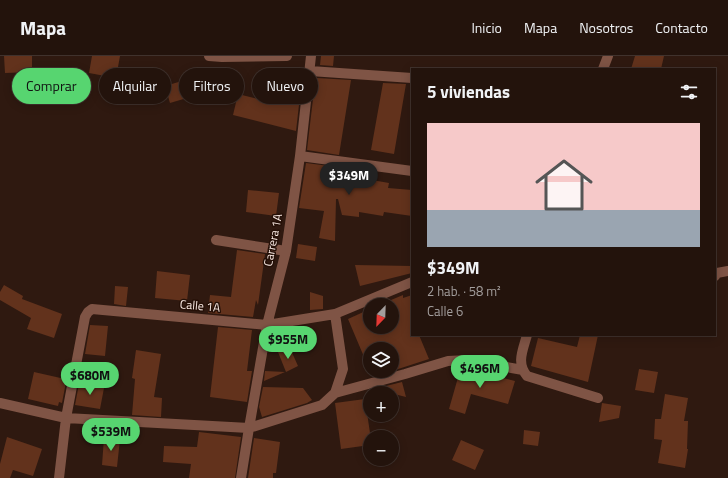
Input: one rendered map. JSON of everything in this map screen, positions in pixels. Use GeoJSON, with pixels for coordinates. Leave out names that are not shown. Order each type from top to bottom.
{"type":"FeatureCollection","features":[{"type":"Feature","properties":{"kind":"street"},"geometry":{"type":"LineString","coordinates":[[209,56],[287,56]]}},
{"type":"Feature","properties":{"kind":"street","name":"Carrera 1A"},"geometry":{"type":"LineString","coordinates":[[310,68],[311,56]]}},
{"type":"Feature","properties":{"kind":"street"},"geometry":{"type":"LineString","coordinates":[[603,68],[608,56]]}},
{"type":"Feature","properties":{"kind":"street"},"geometry":{"type":"LineString","coordinates":[[318,71],[411,78]]}},
{"type":"Feature","properties":{"kind":"street","name":"Carrera 1A"},"geometry":{"type":"LineString","coordinates":[[244,478],[249,428],[267,325],[286,251],[306,104]]}},
{"type":"Feature","properties":{"kind":"street"},"geometry":{"type":"LineString","coordinates":[[300,156],[411,172]]}},
{"type":"Feature","properties":{"kind":"street"},"geometry":{"type":"LineString","coordinates":[[216,240],[286,251]]}},
{"type":"Feature","properties":{"kind":"street"},"geometry":{"type":"LineString","coordinates":[[716,274],[728,271]]}},
{"type":"Feature","properties":{"kind":"street","name":"Calle 1A"},"geometry":{"type":"LineString","coordinates":[[66,418],[85,317],[92,309],[267,325],[335,314],[411,282]]}},
{"type":"Feature","properties":{"kind":"street"},"geometry":{"type":"LineString","coordinates":[[0,403],[66,418],[249,428],[322,406],[335,393],[343,369],[335,314]]}},
{"type":"Feature","properties":{"kind":"street"},"geometry":{"type":"LineString","coordinates":[[527,336],[520,363],[522,370],[528,376],[598,398]]}},
{"type":"Feature","properties":{"kind":"street"},"geometry":{"type":"LineString","coordinates":[[335,393],[448,361],[467,360],[522,370]]}},
{"type":"Feature","properties":{"kind":"street"},"geometry":{"type":"LineString","coordinates":[[58,478],[66,418]]}},
{"type":"Feature","properties":{"kind":"building"},"geometry":{"type":"Polygon","coordinates":[[[4,56],[32,56],[32,68],[12,68],[12,73],[5,73],[4,56]]]}},
{"type":"Feature","properties":{"kind":"building"},"geometry":{"type":"Polygon","coordinates":[[[92,56],[120,56],[118,68],[99,68],[99,75],[91,73],[90,68],[92,56]]]}},
{"type":"Feature","properties":{"kind":"building"},"geometry":{"type":"Polygon","coordinates":[[[321,56],[334,56],[333,66],[320,65],[321,56]]]}},
{"type":"Feature","properties":{"kind":"building"},"geometry":{"type":"Polygon","coordinates":[[[635,56],[664,56],[661,68],[631,68],[635,56]]]}},
{"type":"Feature","properties":{"kind":"building"},"geometry":{"type":"Polygon","coordinates":[[[318,78],[351,80],[339,155],[307,150],[312,104],[318,104],[318,78]]]}},
{"type":"Feature","properties":{"kind":"building"},"geometry":{"type":"Polygon","coordinates":[[[179,82],[179,100],[171,103],[171,84],[179,82]]]}},
{"type":"Feature","properties":{"kind":"building"},"geometry":{"type":"Polygon","coordinates":[[[383,83],[406,84],[394,154],[371,150],[383,83]]]}},
{"type":"Feature","properties":{"kind":"building"},"geometry":{"type":"Polygon","coordinates":[[[244,96],[252,98],[252,104],[299,104],[296,131],[233,115],[236,104],[244,104],[244,96]]]}},
{"type":"Feature","properties":{"kind":"building"},"geometry":{"type":"Polygon","coordinates":[[[306,163],[337,167],[336,169],[356,172],[355,177],[389,183],[388,188],[411,190],[411,216],[384,212],[383,216],[359,212],[359,217],[342,215],[338,199],[336,199],[335,241],[319,238],[324,211],[299,208],[306,163]]]}},
{"type":"Feature","properties":{"kind":"building"},"geometry":{"type":"Polygon","coordinates":[[[248,190],[279,193],[276,216],[246,212],[248,190]]]}},
{"type":"Feature","properties":{"kind":"building"},"geometry":{"type":"Polygon","coordinates":[[[298,244],[317,247],[315,261],[296,258],[298,244]]]}},
{"type":"Feature","properties":{"kind":"building"},"geometry":{"type":"Polygon","coordinates":[[[237,250],[265,254],[258,305],[256,300],[253,317],[208,313],[210,295],[231,297],[237,250]]]}},
{"type":"Feature","properties":{"kind":"building"},"geometry":{"type":"Polygon","coordinates":[[[355,265],[411,266],[411,273],[360,286],[355,265]]]}},
{"type":"Feature","properties":{"kind":"building"},"geometry":{"type":"Polygon","coordinates":[[[157,271],[190,275],[187,301],[155,298],[157,271]]]}},
{"type":"Feature","properties":{"kind":"building"},"geometry":{"type":"Polygon","coordinates":[[[4,285],[23,296],[22,299],[62,314],[54,338],[27,329],[31,318],[0,300],[0,292],[4,285]]]}},
{"type":"Feature","properties":{"kind":"building"},"geometry":{"type":"Polygon","coordinates":[[[115,286],[128,287],[126,306],[114,304],[115,286]]]}},
{"type":"Feature","properties":{"kind":"building"},"geometry":{"type":"Polygon","coordinates":[[[310,292],[323,296],[323,309],[310,310],[310,292]]]}},
{"type":"Feature","properties":{"kind":"building"},"geometry":{"type":"Polygon","coordinates":[[[403,295],[403,298],[411,295],[411,336],[419,336],[429,359],[399,369],[399,342],[363,342],[363,354],[348,319],[363,312],[363,334],[399,334],[399,298],[396,298],[403,295]]]}},
{"type":"Feature","properties":{"kind":"building"},"geometry":{"type":"Polygon","coordinates":[[[90,325],[108,326],[105,356],[85,354],[90,325]]]}},
{"type":"Feature","properties":{"kind":"building"},"geometry":{"type":"Polygon","coordinates":[[[218,327],[252,330],[247,371],[252,371],[247,402],[210,397],[218,327]]]}},
{"type":"Feature","properties":{"kind":"building"},"geometry":{"type":"Polygon","coordinates":[[[580,336],[598,336],[588,382],[531,366],[538,338],[577,347],[580,336]]]}},
{"type":"Feature","properties":{"kind":"building"},"geometry":{"type":"Polygon","coordinates":[[[290,348],[298,366],[286,372],[278,352],[290,348]]]}},
{"type":"Feature","properties":{"kind":"building"},"geometry":{"type":"Polygon","coordinates":[[[136,350],[161,354],[154,397],[162,398],[161,417],[132,415],[135,379],[132,378],[136,350]]]}},
{"type":"Feature","properties":{"kind":"building"},"geometry":{"type":"Polygon","coordinates":[[[461,367],[515,381],[508,404],[471,394],[465,414],[449,409],[461,367]]]}},
{"type":"Feature","properties":{"kind":"building"},"geometry":{"type":"Polygon","coordinates":[[[639,369],[658,372],[654,393],[635,390],[639,369]]]}},
{"type":"Feature","properties":{"kind":"building"},"geometry":{"type":"Polygon","coordinates":[[[265,371],[285,372],[264,381],[265,371]]]}},
{"type":"Feature","properties":{"kind":"building"},"geometry":{"type":"Polygon","coordinates":[[[34,372],[65,379],[64,381],[66,382],[62,403],[59,402],[58,406],[28,399],[34,372]]]}},
{"type":"Feature","properties":{"kind":"building"},"geometry":{"type":"Polygon","coordinates":[[[402,382],[406,397],[399,395],[399,386],[386,386],[402,382]]]}},
{"type":"Feature","properties":{"kind":"building"},"geometry":{"type":"Polygon","coordinates":[[[79,384],[104,388],[100,409],[75,405],[79,384]]]}},
{"type":"Feature","properties":{"kind":"building"},"geometry":{"type":"Polygon","coordinates":[[[263,387],[303,388],[312,400],[307,403],[262,417],[259,407],[263,387]]]}},
{"type":"Feature","properties":{"kind":"building"},"geometry":{"type":"Polygon","coordinates":[[[665,394],[688,398],[684,421],[688,421],[688,449],[685,468],[658,463],[662,440],[654,439],[655,419],[661,419],[665,394]]]}},
{"type":"Feature","properties":{"kind":"building"},"geometry":{"type":"Polygon","coordinates":[[[363,399],[363,422],[368,422],[370,430],[363,430],[363,446],[341,449],[335,403],[363,399]]]}},
{"type":"Feature","properties":{"kind":"building"},"geometry":{"type":"Polygon","coordinates":[[[602,403],[621,406],[619,418],[599,422],[602,403]]]}},
{"type":"Feature","properties":{"kind":"building"},"geometry":{"type":"Polygon","coordinates":[[[524,430],[540,432],[538,446],[523,444],[524,430]]]}},
{"type":"Feature","properties":{"kind":"building"},"geometry":{"type":"Polygon","coordinates":[[[199,432],[241,437],[235,478],[189,478],[191,464],[163,462],[164,446],[197,447],[199,432]]]}},
{"type":"Feature","properties":{"kind":"building"},"geometry":{"type":"Polygon","coordinates":[[[7,437],[42,449],[33,476],[13,470],[10,478],[0,478],[0,464],[7,437]]]}},
{"type":"Feature","properties":{"kind":"building"},"geometry":{"type":"Polygon","coordinates":[[[104,438],[120,439],[117,467],[102,465],[104,438]]]}},
{"type":"Feature","properties":{"kind":"building"},"geometry":{"type":"Polygon","coordinates":[[[254,438],[280,442],[276,473],[273,473],[273,478],[248,478],[254,438]]]}},
{"type":"Feature","properties":{"kind":"building"},"geometry":{"type":"Polygon","coordinates":[[[461,440],[484,450],[475,470],[452,460],[461,440]]]}}]}
